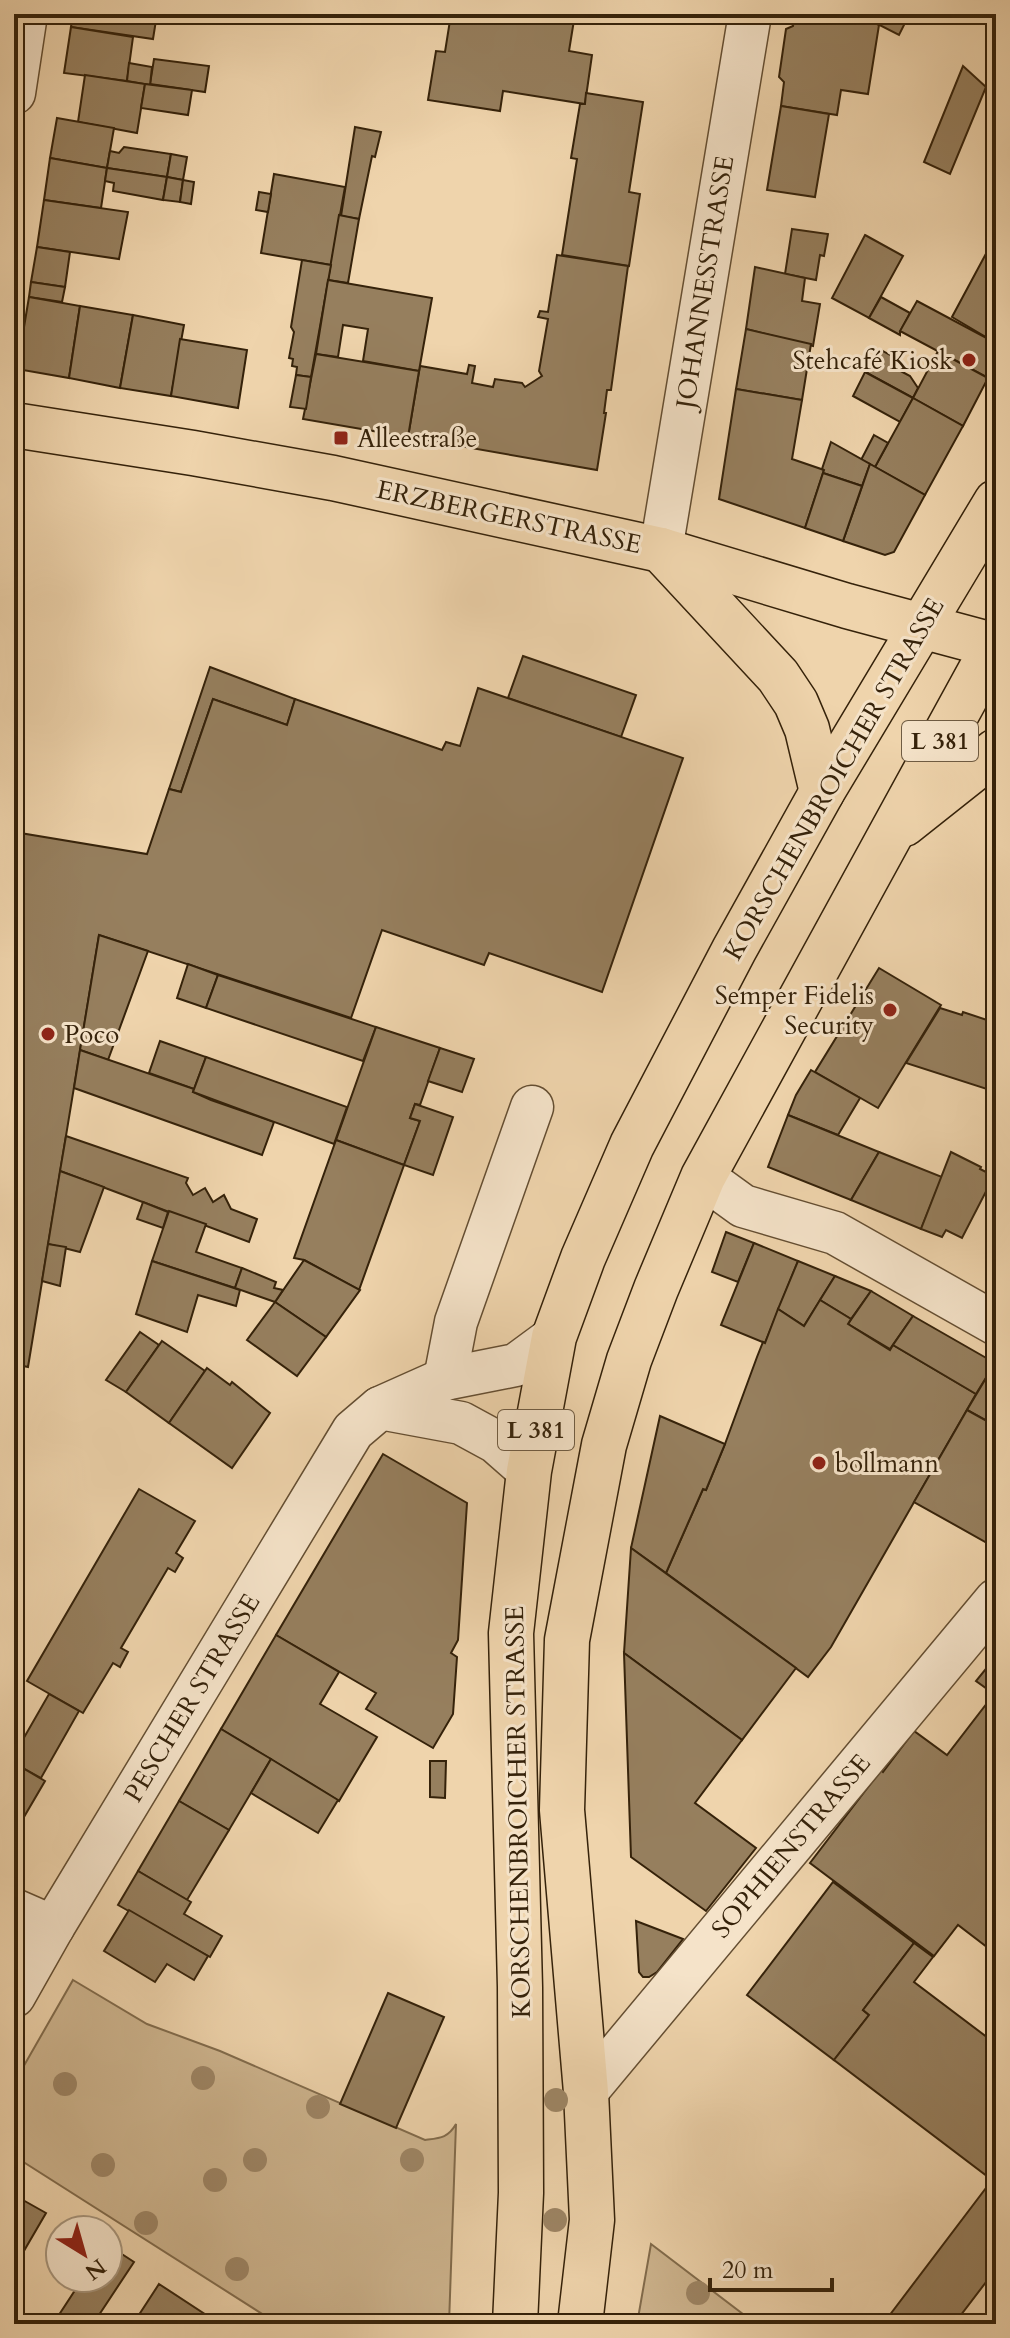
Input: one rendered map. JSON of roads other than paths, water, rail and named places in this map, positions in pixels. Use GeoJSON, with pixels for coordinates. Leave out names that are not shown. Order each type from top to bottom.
{"type":"FeatureCollection","features":[{"type":"Feature","properties":{"kind":"main road","name":"ERZBERGERSTRASSE"},"geometry":{"type":"LineString","coordinates":[[14,425],[333,478],[661,550],[921,626],[995,644]]}},
{"type":"Feature","properties":{"kind":"main road","name":"KORSCHENBROICHER STRASSE"},"geometry":{"type":"LineString","coordinates":[[515,2324],[521,2193],[521,2018],[511,1633],[529,1471],[554,1337],[583,1258],[632,1145],[734,950],[822,792],[996,502]]}},
{"type":"Feature","properties":{"kind":"main road"},"geometry":{"type":"LineString","coordinates":[[661,550],[784,685],[796,703],[807,729],[822,792]]}},
{"type":"Feature","properties":{"kind":"main road","name":"KORSCHENBROICHER STRASSE"},"geometry":{"type":"LineString","coordinates":[[580,2324],[592,2220],[586,2092],[562,1810],[567,1640],[604,1445],[629,1360],[703,1177],[995,644]]}},
{"type":"Feature","properties":{"kind":"main road"},"geometry":{"type":"LineString","coordinates":[[887,838],[996,751]]}},
{"type":"Feature","properties":{"kind":"street"},"geometry":{"type":"LineString","coordinates":[[14,93],[26,14]]}},
{"type":"Feature","properties":{"kind":"street","name":"JOHANNESSTRASSE"},"geometry":{"type":"LineString","coordinates":[[661,550],[750,14]]}},
{"type":"Feature","properties":{"kind":"street"},"geometry":{"type":"LineString","coordinates":[[445,1379],[456,1322],[532,1107]]}},
{"type":"Feature","properties":{"kind":"street"},"geometry":{"type":"LineString","coordinates":[[703,1177],[743,1206],[835,1233],[996,1324]]}},
{"type":"Feature","properties":{"kind":"street","name":"PESCHER STRASSE"},"geometry":{"type":"LineString","coordinates":[[14,1996],[353,1431],[380,1408],[445,1379],[516,1365],[554,1337]]}},
{"type":"Feature","properties":{"kind":"street"},"geometry":{"type":"LineString","coordinates":[[380,1408],[461,1423],[496,1442],[529,1471]]}},
{"type":"Feature","properties":{"kind":"street","name":"SOPHIENSTRASSE"},"geometry":{"type":"LineString","coordinates":[[586,2092],[996,1600]]}},
{"type":"Feature","properties":{"kind":"street"},"geometry":{"type":"LineString","coordinates":[[14,1910],[53,1927]]}},
{"type":"Feature","properties":{"kind":"place","name":"Stehcafé Kiosk"},"geometry":{"type":"Point","coordinates":[969,360]}},
{"type":"Feature","properties":{"kind":"place","name":"Alleestraße"},"geometry":{"type":"Point","coordinates":[341,438]}},
{"type":"Feature","properties":{"kind":"place","name":"Semper Fidelis Security"},"geometry":{"type":"Point","coordinates":[890,1010]}},
{"type":"Feature","properties":{"kind":"place","name":"Poco"},"geometry":{"type":"Point","coordinates":[48,1034]}},
{"type":"Feature","properties":{"kind":"place","name":"bollmann"},"geometry":{"type":"Point","coordinates":[819,1463]}}]}
